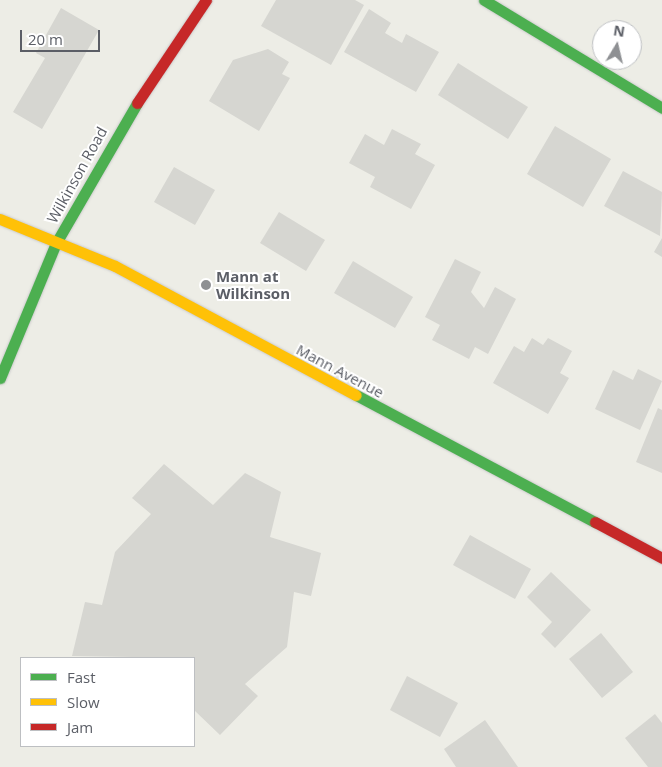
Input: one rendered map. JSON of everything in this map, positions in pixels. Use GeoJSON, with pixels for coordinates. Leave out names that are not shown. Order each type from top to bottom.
{"type":"FeatureCollection","features":[{"type":"Feature","properties":{"kind":"main road","name":"Wilkinson Road"},"geometry":{"type":"LineString","coordinates":[[0,378],[56,243],[122,126],[206,0]]}},
{"type":"Feature","properties":{"kind":"main road"},"geometry":{"type":"LineString","coordinates":[[484,0],[662,108]]}},
{"type":"Feature","properties":{"kind":"main road","name":"Mann Avenue"},"geometry":{"type":"LineString","coordinates":[[0,219],[114,266],[662,558]]}},
{"type":"Feature","properties":{"kind":"building"},"geometry":{"type":"Polygon","coordinates":[[[276,0],[355,0],[364,5],[331,65],[261,26],[276,0]]]}},
{"type":"Feature","properties":{"kind":"building"},"geometry":{"type":"Polygon","coordinates":[[[61,8],[99,30],[42,129],[13,112],[45,58],[36,53],[61,8]]]}},
{"type":"Feature","properties":{"kind":"building"},"geometry":{"type":"Polygon","coordinates":[[[369,9],[391,23],[385,33],[402,43],[406,34],[439,52],[416,92],[344,52],[369,9]]]}},
{"type":"Feature","properties":{"kind":"building"},"geometry":{"type":"Polygon","coordinates":[[[268,49],[289,62],[282,74],[290,78],[259,131],[209,101],[233,60],[268,49]]]}},
{"type":"Feature","properties":{"kind":"building"},"geometry":{"type":"Polygon","coordinates":[[[458,63],[528,107],[508,139],[438,95],[458,63]]]}},
{"type":"Feature","properties":{"kind":"building"},"geometry":{"type":"Polygon","coordinates":[[[555,126],[611,159],[583,207],[527,174],[555,126]]]}},
{"type":"Feature","properties":{"kind":"building"},"geometry":{"type":"Polygon","coordinates":[[[392,129],[421,144],[415,154],[435,165],[411,209],[370,187],[375,177],[349,163],[365,134],[384,145],[392,129]]]}},
{"type":"Feature","properties":{"kind":"building"},"geometry":{"type":"Polygon","coordinates":[[[174,167],[215,190],[195,225],[154,202],[174,167]]]}},
{"type":"Feature","properties":{"kind":"building"},"geometry":{"type":"Polygon","coordinates":[[[623,171],[662,192],[660,236],[604,206],[623,171]]]}},
{"type":"Feature","properties":{"kind":"building"},"geometry":{"type":"Polygon","coordinates":[[[279,212],[325,240],[306,271],[260,243],[279,212]]]}},
{"type":"Feature","properties":{"kind":"building"},"geometry":{"type":"Polygon","coordinates":[[[662,238],[662,257],[654,252],[662,238]]]}},
{"type":"Feature","properties":{"kind":"building"},"geometry":{"type":"Polygon","coordinates":[[[455,259],[481,272],[471,292],[484,308],[495,287],[516,299],[488,354],[475,347],[469,359],[432,340],[440,325],[425,317],[455,259]]]}},
{"type":"Feature","properties":{"kind":"building"},"geometry":{"type":"Polygon","coordinates":[[[353,261],[413,297],[395,328],[334,293],[353,261]]]}},
{"type":"Feature","properties":{"kind":"building"},"geometry":{"type":"Polygon","coordinates":[[[532,338],[543,345],[548,338],[572,351],[560,373],[569,378],[548,414],[493,383],[514,346],[524,352],[532,338]]]}},
{"type":"Feature","properties":{"kind":"building"},"geometry":{"type":"Polygon","coordinates":[[[638,369],[662,381],[640,430],[595,409],[613,370],[633,380],[638,369]]]}},
{"type":"Feature","properties":{"kind":"building"},"geometry":{"type":"Polygon","coordinates":[[[658,408],[662,410],[662,473],[636,462],[658,408]]]}},
{"type":"Feature","properties":{"kind":"building"},"geometry":{"type":"Polygon","coordinates":[[[164,464],[213,505],[245,473],[281,492],[270,537],[321,553],[311,596],[294,592],[287,647],[245,684],[258,696],[220,735],[195,711],[195,657],[72,656],[85,602],[102,605],[115,552],[151,514],[132,498],[164,464]]]}},
{"type":"Feature","properties":{"kind":"building"},"geometry":{"type":"Polygon","coordinates":[[[470,535],[531,569],[515,599],[453,565],[470,535]]]}},
{"type":"Feature","properties":{"kind":"building"},"geometry":{"type":"Polygon","coordinates":[[[551,572],[591,610],[555,648],[541,634],[552,622],[527,597],[551,572]]]}},
{"type":"Feature","properties":{"kind":"building"},"geometry":{"type":"Polygon","coordinates":[[[601,633],[633,672],[602,698],[569,659],[601,633]]]}},
{"type":"Feature","properties":{"kind":"building"},"geometry":{"type":"Polygon","coordinates":[[[407,676],[458,703],[440,737],[390,710],[407,676]]]}},
{"type":"Feature","properties":{"kind":"building"},"geometry":{"type":"Polygon","coordinates":[[[655,714],[662,723],[662,767],[648,767],[625,738],[655,714]]]}},
{"type":"Feature","properties":{"kind":"building"},"geometry":{"type":"Polygon","coordinates":[[[485,720],[518,767],[456,767],[444,749],[485,720]]]}},
{"type":"Feature","properties":{"kind":"traffic: fast"},"geometry":{"type":"LineString","coordinates":[[484,0],[662,108]]}},
{"type":"Feature","properties":{"kind":"traffic: fast"},"geometry":{"type":"LineString","coordinates":[[0,378],[56,243],[137,103]]}},
{"type":"Feature","properties":{"kind":"traffic: fast"},"geometry":{"type":"LineString","coordinates":[[356,395],[595,522]]}},
{"type":"Feature","properties":{"kind":"traffic: slow"},"geometry":{"type":"LineString","coordinates":[[0,219],[115,266],[356,395]]}},
{"type":"Feature","properties":{"kind":"traffic: jam"},"geometry":{"type":"LineString","coordinates":[[137,103],[206,0]]}},
{"type":"Feature","properties":{"kind":"traffic: jam"},"geometry":{"type":"LineString","coordinates":[[595,522],[662,558]]}},
{"type":"Feature","properties":{"kind":"place","name":"Mann at Wilkinson"},"geometry":{"type":"Point","coordinates":[206,285]}}]}
